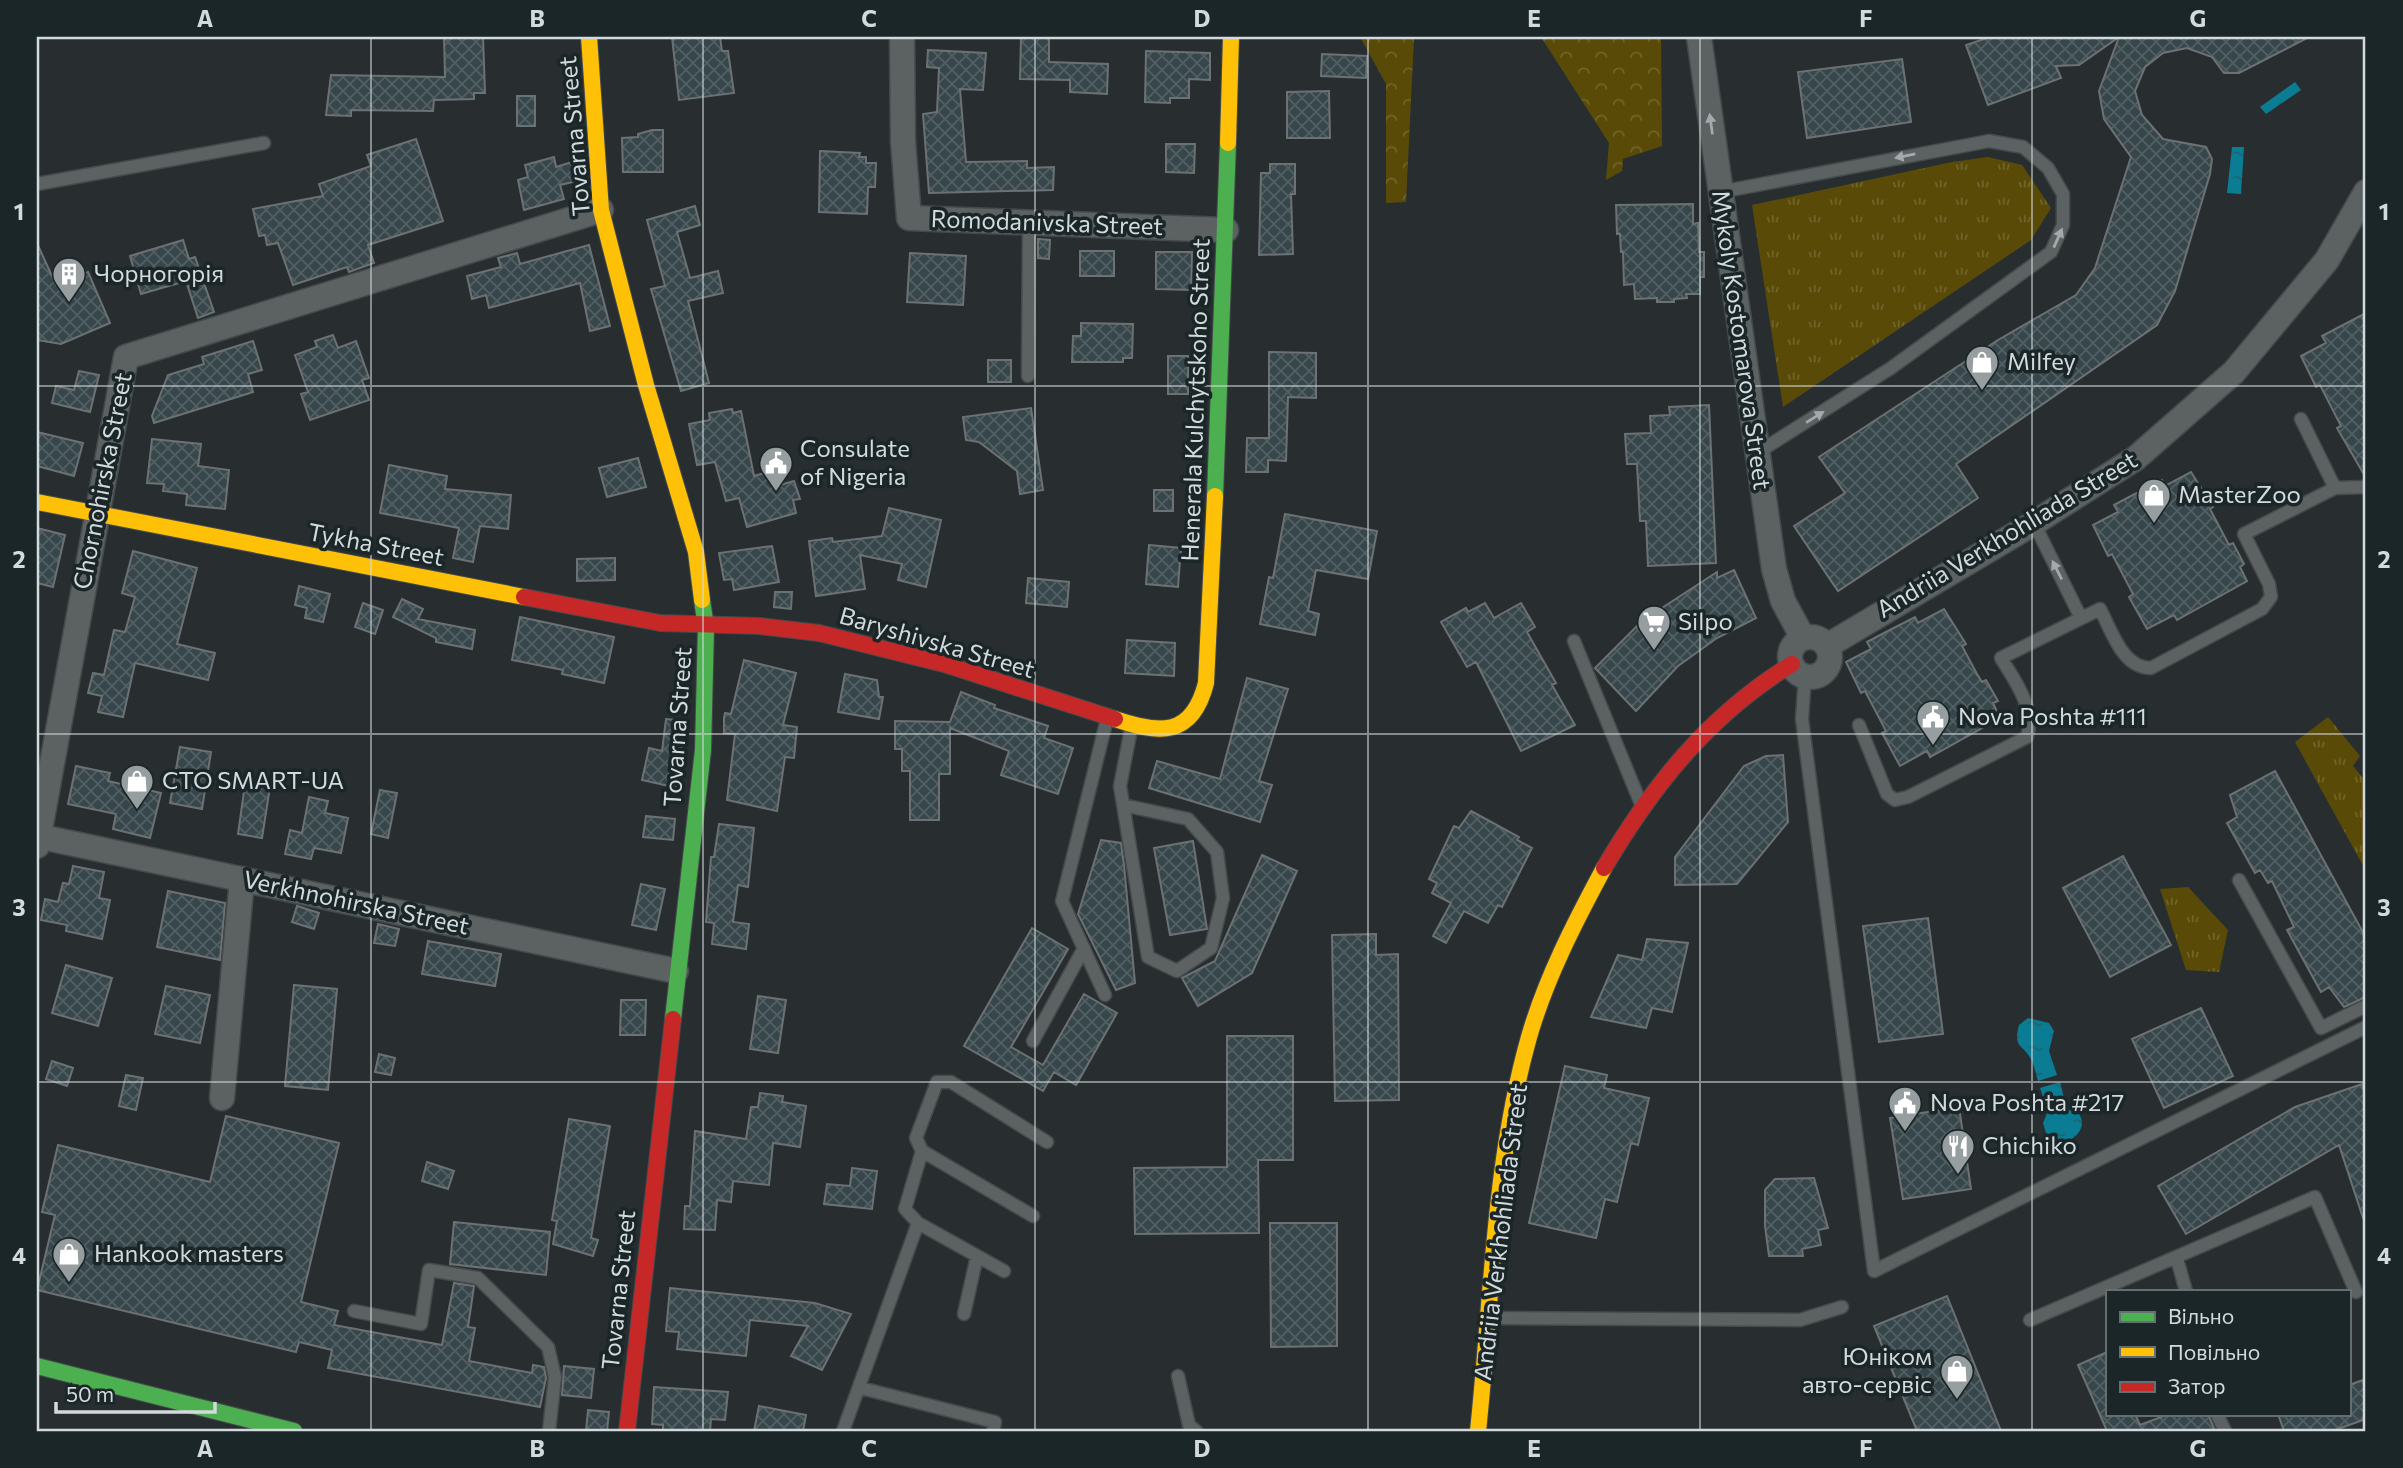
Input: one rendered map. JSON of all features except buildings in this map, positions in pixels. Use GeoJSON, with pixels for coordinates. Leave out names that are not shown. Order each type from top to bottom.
{"type":"FeatureCollection","features":[{"type":"Feature","properties":{"kind":"street","name":"Tovarna Street"},"geometry":{"type":"LineString","coordinates":[[589,37],[601,210],[646,385],[696,552],[706,627],[703,750],[676,971],[627,1431]]}},
{"type":"Feature","properties":{"kind":"street","name":"Romodanivska Street"},"geometry":{"type":"LineString","coordinates":[[902,37],[903,141],[909,218],[1226,230]]}},
{"type":"Feature","properties":{"kind":"street","name":"Henerala Kulchytskoho Street"},"geometry":{"type":"LineString","coordinates":[[1150,731],[1175,727],[1189,719],[1202,702],[1206,683],[1226,230],[1231,37]]}},
{"type":"Feature","properties":{"kind":"street","name":"Mykoly Kostomarova Street"},"geometry":{"type":"LineString","coordinates":[[1699,37],[1774,569],[1783,601],[1815,642]]}},
{"type":"Feature","properties":{"kind":"street","name":"Andriia Verkhohliada Street"},"geometry":{"type":"LineString","coordinates":[[1815,642],[2034,523],[2136,458],[2234,372],[2327,260],[2366,194]]}},
{"type":"Feature","properties":{"kind":"street","name":"Chornohirska Street"},"geometry":{"type":"LineString","coordinates":[[38,839],[95,513],[126,357],[601,210]]}},
{"type":"Feature","properties":{"kind":"street","name":"Tykha Street"},"geometry":{"type":"LineString","coordinates":[[37,502],[660,623],[706,627]]}},
{"type":"Feature","properties":{"kind":"street","name":"Baryshivska Street"},"geometry":{"type":"LineString","coordinates":[[706,627],[755,626],[792,630],[877,646],[1150,731]]}},
{"type":"Feature","properties":{"kind":"street"},"geometry":{"type":"LineString","coordinates":[[1815,642],[1828,665],[1819,675],[1799,670],[1791,652],[1815,642]]}},
{"type":"Feature","properties":{"kind":"street","name":"Andriia Verkhohliada Street"},"geometry":{"type":"LineString","coordinates":[[1478,1431],[1499,1220],[1521,1072],[1544,995],[1580,915],[1642,807],[1679,757],[1744,696],[1799,670]]}},
{"type":"Feature","properties":{"kind":"street","name":"Verkhnohirska Street"},"geometry":{"type":"LineString","coordinates":[[38,839],[242,879],[676,971]]}},
{"type":"Feature","properties":{"kind":"street"},"geometry":{"type":"LineString","coordinates":[[222,1097],[242,879]]}},
{"type":"Feature","properties":{"kind":"street"},"geometry":{"type":"LineString","coordinates":[[37,1366],[253,1426],[294,1431]]}},
{"type":"Feature","properties":{"kind":"lane"},"geometry":{"type":"LineString","coordinates":[[1720,192],[1989,141],[2023,147],[2049,168],[2063,194],[2063,225],[2051,252],[1891,368],[1757,453]]}},
{"type":"Feature","properties":{"kind":"lane"},"geometry":{"type":"LineString","coordinates":[[37,184],[264,143]]}},
{"type":"Feature","properties":{"kind":"lane"},"geometry":{"type":"LineString","coordinates":[[1028,376],[1029,223]]}},
{"type":"Feature","properties":{"kind":"lane"},"geometry":{"type":"LineString","coordinates":[[2301,419],[2335,488]]}},
{"type":"Feature","properties":{"kind":"lane"},"geometry":{"type":"LineString","coordinates":[[1859,725],[1887,794],[1895,800],[1908,797],[2027,737],[2031,725],[2029,713],[2001,658],[2080,616],[2100,609],[2127,660],[2139,668],[2151,668],[2262,609],[2271,597],[2269,584],[2244,534],[2335,488],[2366,487]]}},
{"type":"Feature","properties":{"kind":"lane"},"geometry":{"type":"LineString","coordinates":[[2034,523],[2080,616]]}},
{"type":"Feature","properties":{"kind":"lane"},"geometry":{"type":"LineString","coordinates":[[1574,641],[1642,807]]}},
{"type":"Feature","properties":{"kind":"lane"},"geometry":{"type":"LineString","coordinates":[[1799,670],[1802,719],[1874,1271],[2366,1027]]}},
{"type":"Feature","properties":{"kind":"lane"},"geometry":{"type":"LineString","coordinates":[[1105,995],[1062,901],[1108,717]]}},
{"type":"Feature","properties":{"kind":"lane"},"geometry":{"type":"LineString","coordinates":[[1123,805],[1188,819],[1217,852],[1223,898],[1211,948],[1177,971],[1148,957],[1123,805],[1120,786],[1132,725]]}},
{"type":"Feature","properties":{"kind":"lane"},"geometry":{"type":"LineString","coordinates":[[2239,880],[2321,1028],[2366,1006]]}},
{"type":"Feature","properties":{"kind":"lane"},"geometry":{"type":"LineString","coordinates":[[1032,1041],[1084,948]]}},
{"type":"Feature","properties":{"kind":"lane"},"geometry":{"type":"LineString","coordinates":[[1033,1216],[922,1151],[916,1138],[937,1082],[951,1082],[1047,1142]]}},
{"type":"Feature","properties":{"kind":"lane"},"geometry":{"type":"LineString","coordinates":[[922,1151],[905,1209],[918,1223],[1004,1271]]}},
{"type":"Feature","properties":{"kind":"lane"},"geometry":{"type":"LineString","coordinates":[[2030,1320],[2177,1259],[2315,1197],[2356,1292]]}},
{"type":"Feature","properties":{"kind":"lane"},"geometry":{"type":"LineString","coordinates":[[844,1431],[918,1223]]}},
{"type":"Feature","properties":{"kind":"lane"},"geometry":{"type":"LineString","coordinates":[[964,1314],[977,1256]]}},
{"type":"Feature","properties":{"kind":"lane"},"geometry":{"type":"LineString","coordinates":[[2177,1259],[2186,1290]]}},
{"type":"Feature","properties":{"kind":"lane"},"geometry":{"type":"LineString","coordinates":[[354,1311],[421,1324],[429,1270],[478,1278],[548,1347],[555,1377],[549,1431]]}},
{"type":"Feature","properties":{"kind":"lane"},"geometry":{"type":"LineString","coordinates":[[1491,1318],[1800,1320],[1842,1307]]}},
{"type":"Feature","properties":{"kind":"lane"},"geometry":{"type":"LineString","coordinates":[[1178,1376],[1189,1425],[1196,1431]]}},
{"type":"Feature","properties":{"kind":"lane"},"geometry":{"type":"LineString","coordinates":[[861,1388],[995,1422],[993,1431]]}},
{"type":"Feature","properties":{"kind":"green space"},"geometry":{"type":"Polygon","coordinates":[[[1360,37],[1414,37],[1406,202],[1386,203],[1386,84],[1360,37]]]}},
{"type":"Feature","properties":{"kind":"green space"},"geometry":{"type":"Polygon","coordinates":[[[1541,37],[1661,37],[1662,146],[1623,159],[1622,171],[1606,180],[1609,143],[1541,37]]]}},
{"type":"Feature","properties":{"kind":"green space"},"geometry":{"type":"Polygon","coordinates":[[[1988,157],[2022,165],[2051,208],[2031,240],[1783,407],[1752,205],[1952,162],[1988,157]]]}},
{"type":"Feature","properties":{"kind":"green space"},"geometry":{"type":"Polygon","coordinates":[[[2328,717],[2360,756],[2353,766],[2366,782],[2366,871],[2295,742],[2328,717]]]}},
{"type":"Feature","properties":{"kind":"green space"},"geometry":{"type":"Polygon","coordinates":[[[2188,887],[2228,930],[2219,972],[2186,970],[2160,889],[2188,887]]]}},
{"type":"Feature","properties":{"kind":"water"},"geometry":{"type":"Polygon","coordinates":[[[2295,82],[2301,90],[2266,114],[2260,107],[2295,82]]]}},
{"type":"Feature","properties":{"kind":"water"},"geometry":{"type":"Polygon","coordinates":[[[2232,147],[2244,147],[2241,194],[2227,193],[2232,147]]]}},
{"type":"Feature","properties":{"kind":"water"},"geometry":{"type":"Polygon","coordinates":[[[2028,1018],[2049,1023],[2054,1031],[2049,1051],[2057,1075],[2038,1081],[2031,1059],[2019,1045],[2019,1025],[2028,1018]]]}},
{"type":"Feature","properties":{"kind":"water"},"geometry":{"type":"Polygon","coordinates":[[[2060,1082],[2066,1102],[2076,1110],[2082,1121],[2077,1135],[2062,1143],[2046,1133],[2043,1123],[2048,1111],[2040,1088],[2060,1082]]]}},
{"type":"Feature","properties":{"kind":"traffic: fast"},"geometry":{"type":"LineString","coordinates":[[1215,496],[1228,143]]}},
{"type":"Feature","properties":{"kind":"traffic: fast"},"geometry":{"type":"LineString","coordinates":[[673,1019],[703,750],[706,627],[702,600]]}},
{"type":"Feature","properties":{"kind":"traffic: fast"},"geometry":{"type":"LineString","coordinates":[[37,1366],[294,1431]]}},
{"type":"Feature","properties":{"kind":"traffic: slow"},"geometry":{"type":"LineString","coordinates":[[589,37],[601,210],[646,385],[696,552],[702,600]]}},
{"type":"Feature","properties":{"kind":"traffic: slow"},"geometry":{"type":"LineString","coordinates":[[1228,143],[1231,37]]}},
{"type":"Feature","properties":{"kind":"traffic: slow"},"geometry":{"type":"LineString","coordinates":[[1115,719],[1159,729],[1172,727],[1183,723],[1200,701],[1206,683],[1215,496]]}},
{"type":"Feature","properties":{"kind":"traffic: slow"},"geometry":{"type":"LineString","coordinates":[[37,502],[524,597]]}},
{"type":"Feature","properties":{"kind":"traffic: slow"},"geometry":{"type":"LineString","coordinates":[[1478,1431],[1495,1233],[1517,1085],[1544,993],[1604,868]]}},
{"type":"Feature","properties":{"kind":"traffic: jam"},"geometry":{"type":"LineString","coordinates":[[524,597],[660,623],[759,626],[819,633],[944,664],[1115,719]]}},
{"type":"Feature","properties":{"kind":"traffic: jam"},"geometry":{"type":"LineString","coordinates":[[1604,868],[1642,808],[1685,754],[1734,706],[1792,664]]}},
{"type":"Feature","properties":{"kind":"traffic: jam"},"geometry":{"type":"LineString","coordinates":[[627,1431],[673,1019]]}},
{"type":"Feature","properties":{"kind":"place","name":"Чорногорія"},"geometry":{"type":"Point","coordinates":[69,304]}},
{"type":"Feature","properties":{"kind":"place","name":"Milfey"},"geometry":{"type":"Point","coordinates":[1982,392]}},
{"type":"Feature","properties":{"kind":"place","name":"Consulate of Nigeria"},"geometry":{"type":"Point","coordinates":[776,493]}},
{"type":"Feature","properties":{"kind":"place","name":"MasterZoo"},"geometry":{"type":"Point","coordinates":[2154,525]}},
{"type":"Feature","properties":{"kind":"place","name":"Silpo"},"geometry":{"type":"Point","coordinates":[1654,652]}},
{"type":"Feature","properties":{"kind":"place","name":"Nova Poshta #111"},"geometry":{"type":"Point","coordinates":[1933,747]}},
{"type":"Feature","properties":{"kind":"place","name":"СТО SMART-UA"},"geometry":{"type":"Point","coordinates":[137,811]}},
{"type":"Feature","properties":{"kind":"place","name":"Nova Poshta #217"},"geometry":{"type":"Point","coordinates":[1905,1133]}},
{"type":"Feature","properties":{"kind":"place","name":"Chichiko"},"geometry":{"type":"Point","coordinates":[1958,1176]}},
{"type":"Feature","properties":{"kind":"place","name":"Hankook masters"},"geometry":{"type":"Point","coordinates":[69,1284]}},
{"type":"Feature","properties":{"kind":"place","name":"Юніком авто-сервіс"},"geometry":{"type":"Point","coordinates":[1957,1401]}}]}
